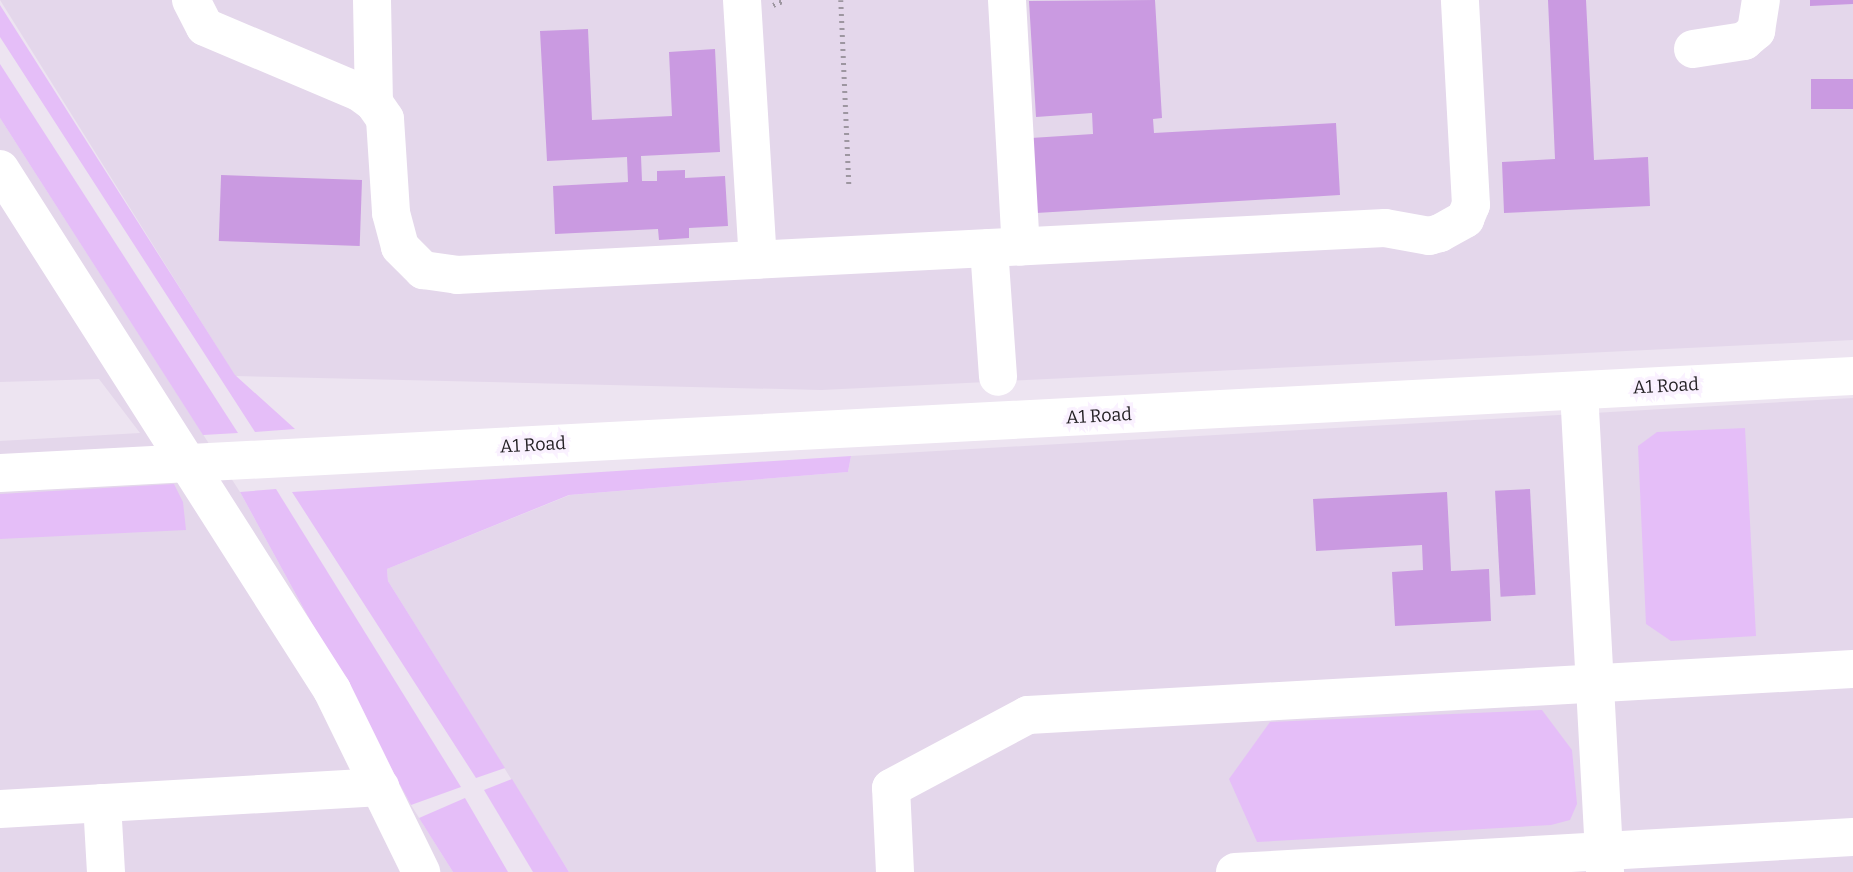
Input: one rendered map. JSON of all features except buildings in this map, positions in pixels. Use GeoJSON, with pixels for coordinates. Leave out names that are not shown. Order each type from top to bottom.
{"type":"FeatureCollection","features":[{"type":"Feature","properties":{"kind":"lane"},"geometry":{"type":"LineString","coordinates":[[191,0],[205,27],[359,92],[374,103]]}},
{"type":"Feature","properties":{"kind":"lane"},"geometry":{"type":"LineString","coordinates":[[372,0],[374,103],[387,135],[394,230],[410,261],[423,270],[457,275],[1385,228],[1429,236],[1453,229],[1471,205],[1460,0]]}},
{"type":"Feature","properties":{"kind":"lane"},"geometry":{"type":"LineString","coordinates":[[742,0],[758,260]]}},
{"type":"Feature","properties":{"kind":"lane"},"geometry":{"type":"LineString","coordinates":[[998,377],[1005,247],[1007,0]]}},
{"type":"Feature","properties":{"kind":"lane"},"geometry":{"type":"LineString","coordinates":[[1693,50],[1744,41],[1756,31],[1761,0]]}},
{"type":"Feature","properties":{"kind":"lane"},"geometry":{"type":"LineString","coordinates":[[0,169],[332,690],[421,872]]}},
{"type":"Feature","properties":{"kind":"lane","name":"A1 Road"},"geometry":{"type":"LineString","coordinates":[[0,473],[1853,376]]}},
{"type":"Feature","properties":{"kind":"lane"},"geometry":{"type":"LineString","coordinates":[[1579,391],[1604,860]]}},
{"type":"Feature","properties":{"kind":"lane"},"geometry":{"type":"LineString","coordinates":[[895,872],[891,788],[1028,715],[1853,669]]}},
{"type":"Feature","properties":{"kind":"lane"},"geometry":{"type":"LineString","coordinates":[[0,808],[380,788]]}},
{"type":"Feature","properties":{"kind":"lane"},"geometry":{"type":"LineString","coordinates":[[102,803],[106,872]]}},
{"type":"Feature","properties":{"kind":"lane"},"geometry":{"type":"LineString","coordinates":[[1235,872],[1604,860],[1853,837]]}},
{"type":"Feature","properties":{"kind":"path"},"geometry":{"type":"LineString","coordinates":[[841,0],[849,184]]}},
{"type":"Feature","properties":{"kind":"shaded area"},"geometry":{"type":"Polygon","coordinates":[[[0,0],[1853,0],[1853,340],[821,390],[235,376],[0,0]]]}},
{"type":"Feature","properties":{"kind":"shaded area"},"geometry":{"type":"Polygon","coordinates":[[[0,5],[235,375],[295,429],[255,432],[0,37],[0,5]]]}},
{"type":"Feature","properties":{"kind":"shaded area"},"geometry":{"type":"Polygon","coordinates":[[[0,64],[238,433],[203,435],[0,118],[0,64]]]}},
{"type":"Feature","properties":{"kind":"shaded area"},"geometry":{"type":"Polygon","coordinates":[[[0,118],[240,492],[411,805],[453,872],[0,872],[0,441],[140,433],[99,379],[0,382],[0,118]]]}},
{"type":"Feature","properties":{"kind":"shaded area"},"geometry":{"type":"Polygon","coordinates":[[[1853,398],[1853,872],[569,872],[388,581],[387,569],[570,495],[848,472],[851,456],[1853,398]]]}},
{"type":"Feature","properties":{"kind":"shaded area"},"geometry":{"type":"Polygon","coordinates":[[[1745,428],[1756,636],[1671,641],[1646,624],[1638,446],[1657,432],[1745,428]]]}},
{"type":"Feature","properties":{"kind":"shaded area"},"geometry":{"type":"Polygon","coordinates":[[[851,456],[848,472],[569,495],[387,569],[388,581],[505,768],[476,778],[292,492],[851,456]]]}},
{"type":"Feature","properties":{"kind":"shaded area"},"geometry":{"type":"Polygon","coordinates":[[[174,484],[183,502],[186,530],[0,539],[0,494],[174,484]]]}},
{"type":"Feature","properties":{"kind":"shaded area"},"geometry":{"type":"Polygon","coordinates":[[[276,489],[461,787],[411,805],[240,492],[276,489]]]}},
{"type":"Feature","properties":{"kind":"shaded area"},"geometry":{"type":"Polygon","coordinates":[[[1542,710],[1572,750],[1577,804],[1570,820],[1551,825],[1257,842],[1229,779],[1270,722],[1542,710]]]}},
{"type":"Feature","properties":{"kind":"shaded area"},"geometry":{"type":"Polygon","coordinates":[[[512,779],[569,872],[533,872],[484,790],[512,779]]]}},
{"type":"Feature","properties":{"kind":"shaded area"},"geometry":{"type":"Polygon","coordinates":[[[465,798],[508,872],[453,872],[419,818],[465,798]]]}}]}
